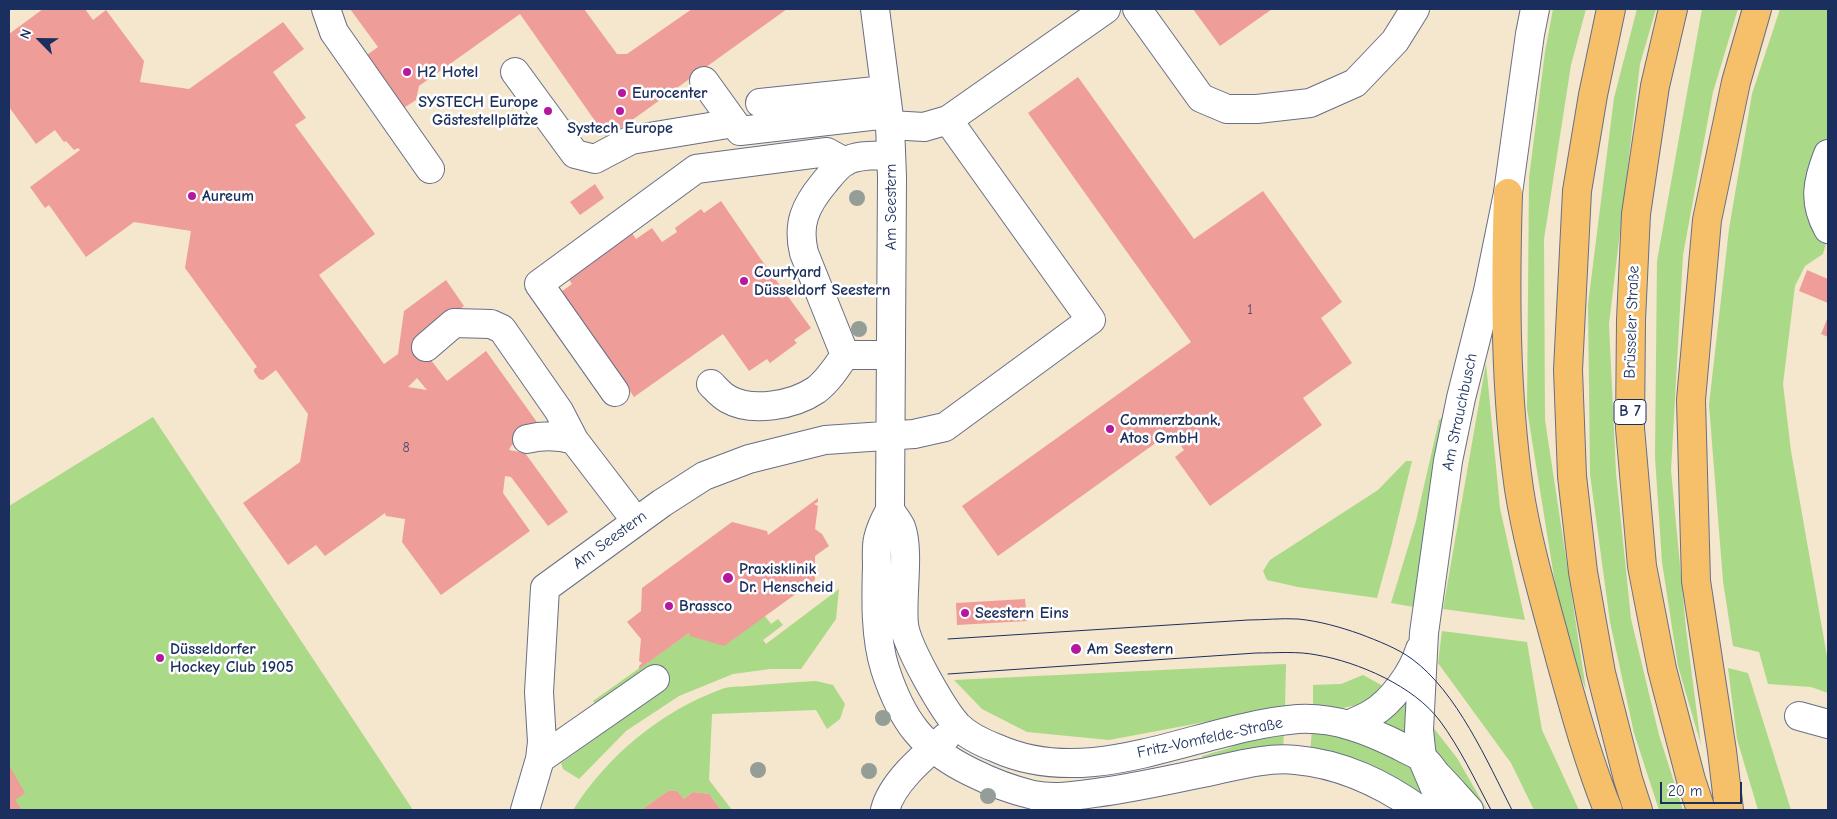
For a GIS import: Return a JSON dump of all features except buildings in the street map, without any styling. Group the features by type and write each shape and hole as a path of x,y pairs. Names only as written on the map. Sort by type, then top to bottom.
{"highway":[{"path":"1611,9 1576,191 1568,370 1572,476 1583,572 1602,674 1628,779 1638,810"},
{"name":"Brüsseler Straße","path":"1673,9 1656,86 1636,214 1631,320 1630,428 1642,566 1662,669 1691,780 1701,810"},
{"path":"1729,810 1696,581 1691,400 1707,220 1736,82 1757,9"},
{"path":"1508,193 1505,289 1508,380 1519,490 1538,576 1562,666 1600,790 1608,810"}],"street":[{"path":"326,9 334,32 430,169"},
{"name":"Am Seestern","path":"875,9 888,110 891,155 890,510 877,539 877,616 882,659 892,689 911,725 932,749"},
{"path":"760,103 888,110 924,128 948,120 1106,9"},
{"path":"1137,9 1202,98 1227,109 1257,109 1310,103 1355,82 1395,42 1415,9"},
{"path":"1508,193 1529,17"},
{"path":"515,72 574,154 595,159 631,140 734,123"},
{"path":"704,80 740,131 888,110"},
{"path":"890,436 914,434 946,427 1091,320 948,120"},
{"path":"615,392 539,284 696,169 827,152 845,162"},
{"path":"1828,154 1818,188 1820,215 1828,229"},
{"path":"845,355 804,253 801,225 812,197 830,175 845,162 859,156 891,155"},
{"name":"Am Strauchbusch","path":"1444,810 1422,758 1419,730 1424,633 1448,462 1461,398 1488,291 1508,193"},
{"path":"426,347 454,323 491,324 502,329 559,411 574,440 636,521"},
{"path":"845,355 890,355"},
{"path":"711,384 727,399 738,403 766,406 782,405 816,390 832,374 845,355"},
{"path":"527,439 540,435 564,437 574,440"},
{"name":"Am Seestern","path":"526,810 540,759 542,742 539,692 544,588 636,521 704,476 749,459 825,440 890,436"},
{"name":"Am Seestern","path":"890,510 900,526 904,542 905,632 931,687 959,727"},
{"name":"Am Strauchbusch","path":"1350,724 1372,713 1387,701 1416,663 1424,633"},
{"path":"540,759 656,680"},
{"path":"1799,716 1828,724"},
{"name":"Fritz-Vomfelde-Straße","path":"959,727 980,741 1005,753 1042,763 1079,764 1126,757 1254,726 1299,719 1350,724 1384,738 1422,758 1469,810"},
{"path":"885,810 904,777 932,749 959,727"},
{"name":"Fritz-Vomfelde-Straße","path":"932,749 984,779 1034,795 1131,800 1242,764 1297,760 1338,767 1376,782 1420,810"},
{"path":"1126,757 1131,800"}],"green space":[{"path":"1553,9 1586,9 1571,65 1544,239 1545,420 1586,690 1562,627 1527,409 1529,178 1545,52"},
{"path":"1637,9 1656,9 1640,64 1609,324 1616,473 1631,619 1659,735 1683,810 1659,810 1634,733 1610,622 1590,474 1588,304 1614,98"},
{"path":"1702,9 1738,9 1713,92 1683,255 1671,470 1686,629 1701,745 1678,666 1662,562 1655,457 1657,261"},
{"path":"1780,9 1828,9 1827,239 1823,254 1805,266 1795,286 1783,384 1791,451 1828,662 1828,693 1811,687 1768,684 1759,652 1733,646 1723,581 1709,405 1729,229 1752,94"},
{"path":"1486,363 1500,508 1525,620 1443,609"},
{"name":"Düsseldorfer Hockey Club 1905","path":"153,417 413,810 9,810 9,506"},
{"path":"1443,417 1423,537 1414,607 1391,603 1416,521 1439,420"},
{"path":"1406,461 1412,461 1377,598 1298,587 1267,580 1263,571 1270,560 1378,490"},
{"path":"839,589 836,619 801,669 770,669 733,674 679,696 626,731 579,779 563,769 561,763 665,689 649,667 597,706 593,701 689,633 765,616 771,624 778,619 783,625 763,640 766,644"},
{"path":"1442,631 1527,642 1542,730 1579,810 1534,810 1511,763 1438,663"},
{"path":"1286,664 1285,707 1109,740 1027,732 982,709 954,680"},
{"path":"1728,668 1748,673 1791,810 1758,810 1737,739"},
{"path":"1363,675 1385,687 1362,704 1333,710 1313,709 1313,685 1341,684"},
{"path":"816,681 833,685 845,704 840,719 827,729 816,710 712,714 709,780 732,810 721,810 709,794 693,792 684,799 677,791 668,791 641,810 573,810 602,771 637,737 699,698 728,687"},
{"path":"1405,699 1412,701 1409,739 1376,724"},
{"path":"1425,717 1457,758 1487,810 1434,761"},
{"path":"1284,729 1283,752 1203,761 1202,756 1229,748 1250,738"},
{"path":"1312,730 1333,732 1416,766 1427,797 1310,753"}],"tram line":[{"path":"948,639 1279,619 1306,620 1345,629 1400,651 1428,673 1457,708 1470,728 1512,810"},
{"path":"948,674 1256,653 1287,652 1333,658 1350,663 1384,678 1416,697 1429,708 1454,742 1491,810"}],"place":[{"name":"H2 Hotel","path":"407,72"},
{"name":"Eurocenter","path":"622,93"},
{"name":"SYSTECH Europe Gästestellplätze","path":"548,111"},
{"name":"Systech Europe","path":"620,111"},
{"name":"Aureum","path":"192,196"},
{"name":"Courtyard Düsseldorf Seestern","path":"744,281"},
{"name":"Commerzbank, Atos GmbH","path":"1110,429"},
{"name":"Praxisklinik Dr. Henscheid","path":"728,578"},
{"name":"Brassco","path":"669,606"},
{"name":"Seestern Eins","path":"965,613"},
{"name":"Am Seestern","path":"1076,649"},
{"name":"Düsseldorfer Hockey Club 1905","path":"160,658"}]}
